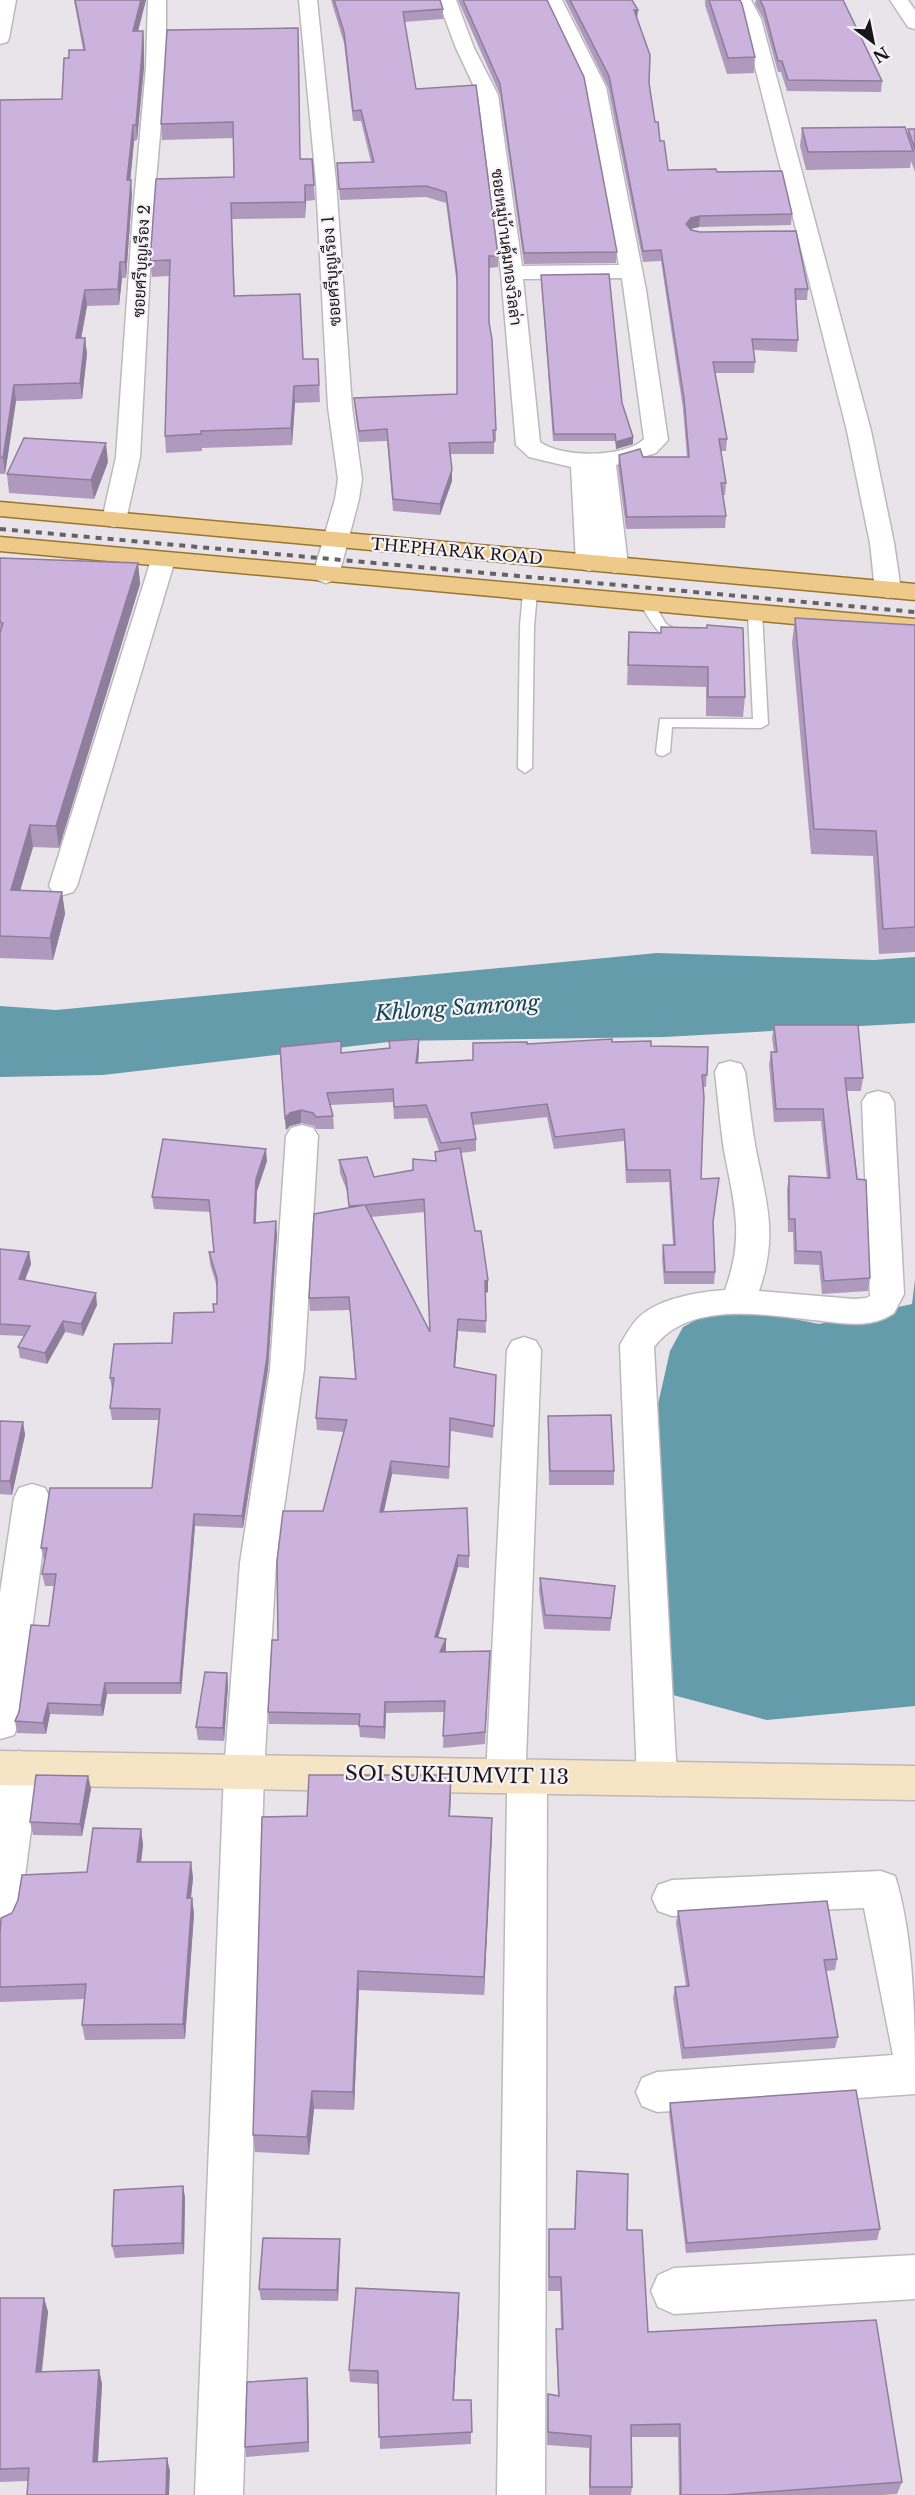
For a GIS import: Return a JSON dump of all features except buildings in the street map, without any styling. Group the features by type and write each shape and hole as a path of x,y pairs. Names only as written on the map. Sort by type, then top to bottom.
{"main road":[{"name":"THEPHARAK ROAD","path":"0,509 915,592"},
{"name":"THEPHARAK ROAD","path":"0,544 915,627"},
{"name":"SOI SUKHUMVIT 113","path":"9,1768 915,1783"}],"street":[{"name":"ซอยศรีบุญเรือง 2","path":"114,520 128,458 143,214 156,67 157,0"},
{"name":"ซอยศรีบุญเรือง 1","path":"308,0 326,182 340,407 350,479 347,499 326,575"},
{"name":"ซอยหมู่บ้านคุ้มทองวิลล่า","path":"447,0 465,48 488,95 512,273 528,445 540,454 593,460 643,451 653,446 656,440 630,271 596,87 552,0"},
{"path":"742,0 752,19 797,233 859,431 882,543 888,590"},
{"path":"899,0 915,23"},
{"path":"0,38 4,11"},
{"path":"512,273 630,271"},
{"path":"589,563 593,460"},
{"path":"593,460 615,565"},
{"path":"63,886 163,560"},
{"path":"730,1072 740,1149 752,1202 754,1238 748,1275 738,1302"},
{"path":"657,1779 638,1345 644,1331 656,1320 675,1311 702,1305 738,1302 861,1312 880,1306 886,1300 878,1102"},
{"path":"219,2495 244,1772 258,1563 287,1369 302,1137"},
{"path":"521,2495 517,1776 524,1350"},
{"path":"0,1723 32,1498"},
{"path":"0,1915 9,1768"},
{"path":"672,1898 881,1888 913,2041"},
{"path":"657,2092 915,2074"},
{"path":"674,2291 915,2277"}],"lane":[{"path":"525,768 527,626 530,593"},
{"path":"647,603 661,627 668,632 677,637 700,639"},
{"path":"663,752 665,722 761,724 752,642 756,613"}],"water":[{"name":"Khlong Samrong","path":"657,953 874,960 915,957 915,1023 664,1037 397,1041 103,1075 0,1077 0,1006 56,1010"},
{"path":"915,1280 915,1706 767,1720 669,1694 656,1413 670,1351 683,1327 724,1305 819,1324 912,1304"}],"railway":[{"path":"0,529 915,612"}]}
